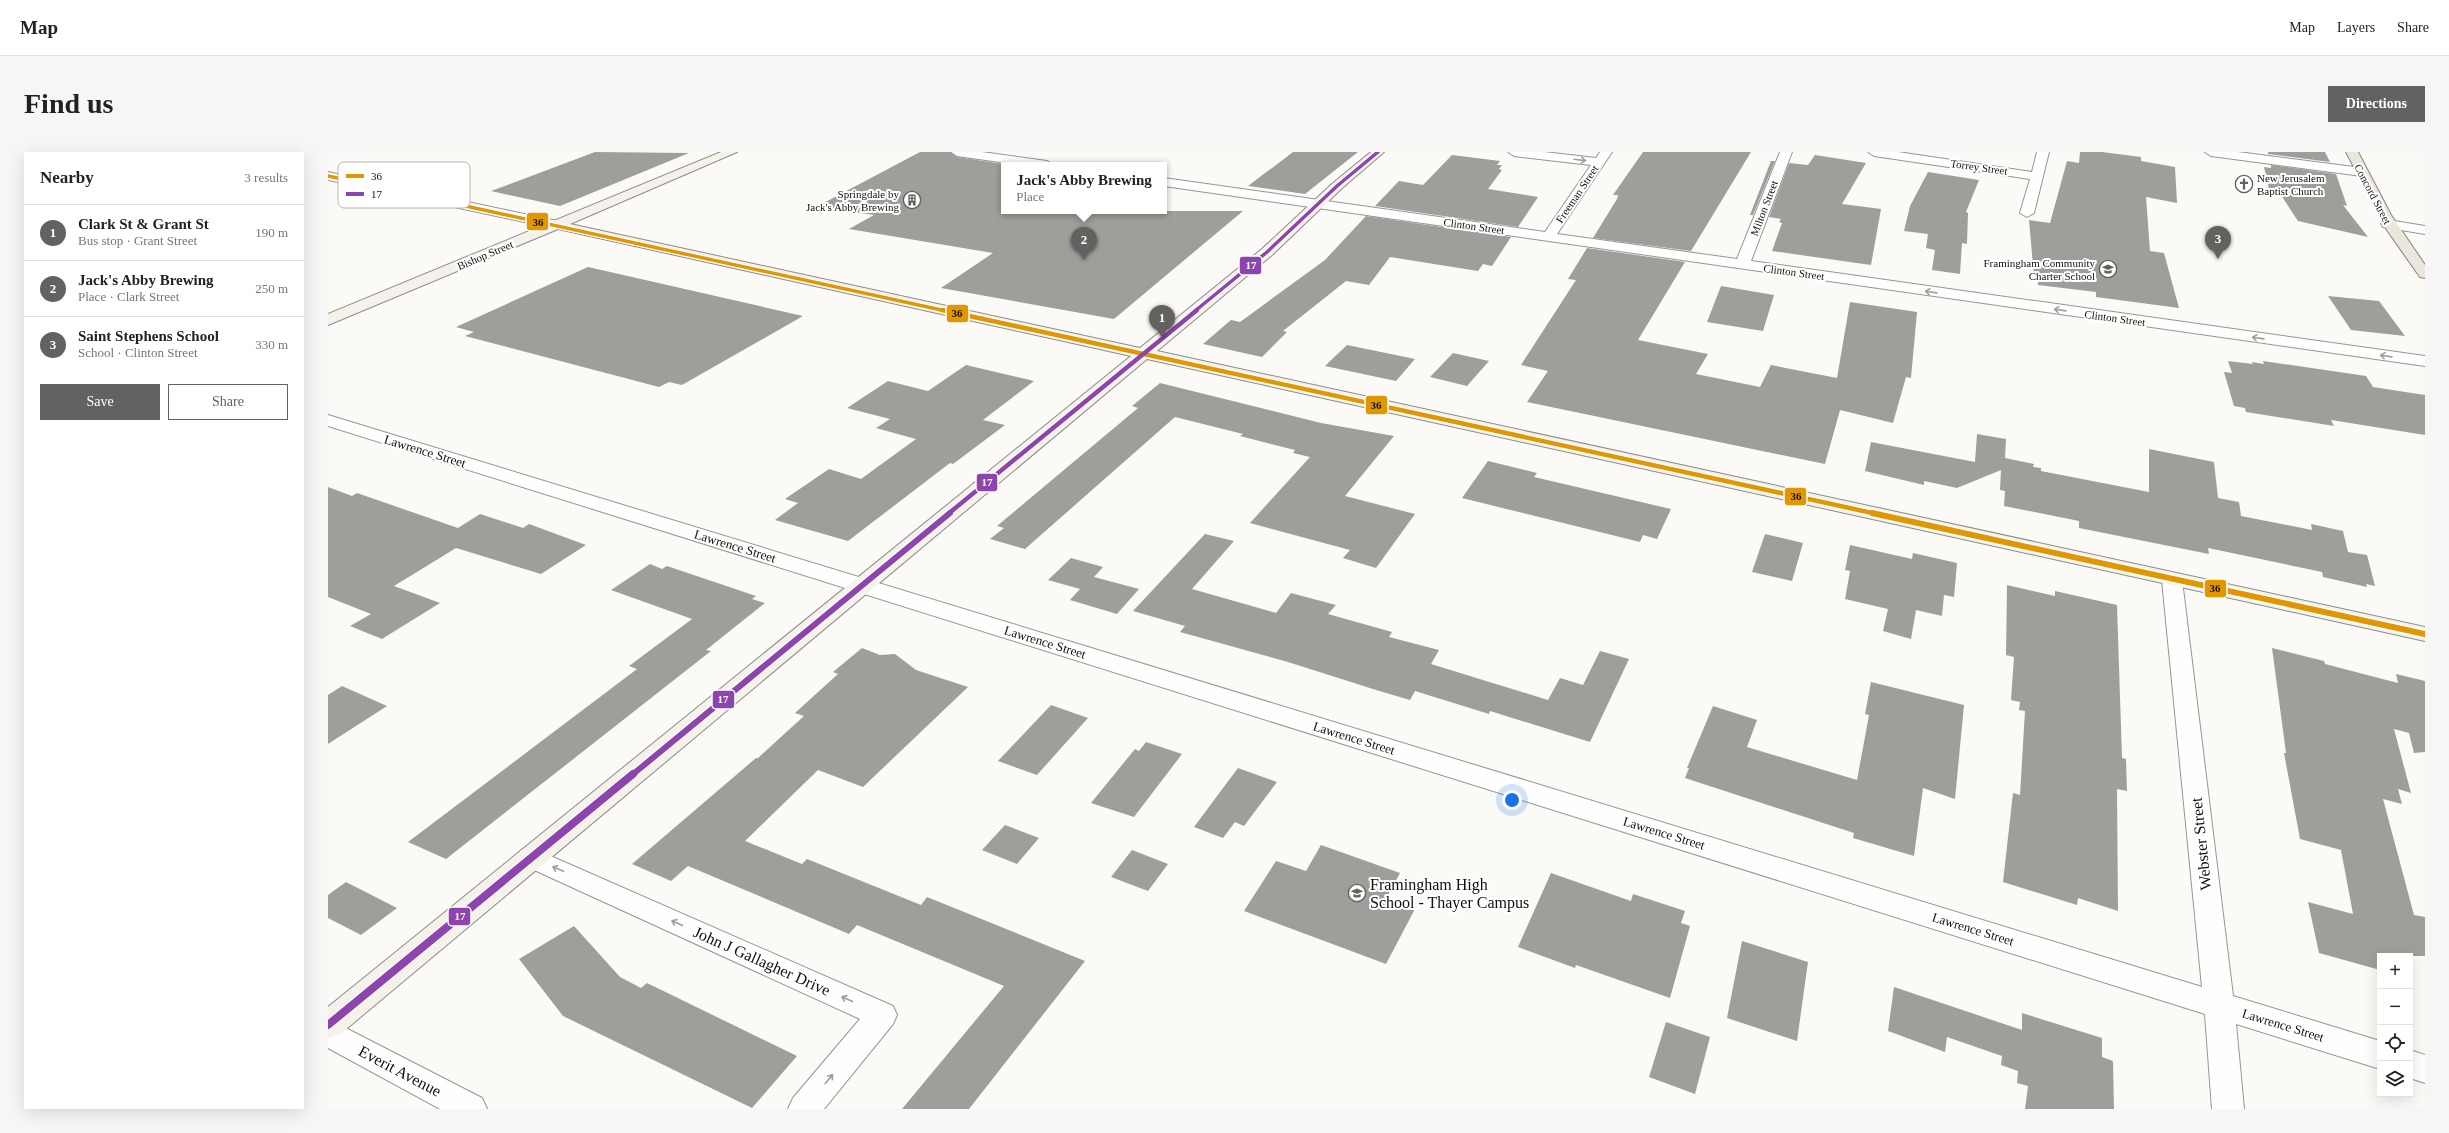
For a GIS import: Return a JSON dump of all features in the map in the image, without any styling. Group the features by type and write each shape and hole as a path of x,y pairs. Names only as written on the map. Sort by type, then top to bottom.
{"main road":[{"name":"Concord Street","path":"2352,152 2388,224 2425,274"}],"street":[{"name":"Bishop Street","path":"328,320 731,152"},
{"path":"957,152 1026,162"},
{"path":"328,1025 530,857 1271,248 1318,204 1378,152"},
{"path":"1514,152 1602,157"},
{"name":"Milton Street","path":"1742,265 1786,152"},
{"name":"Torrey Street","path":"1874,152 2035,176"},
{"path":"2027,213 2035,176 2043,152"},
{"path":"2211,152 2362,172"},
{"name":"Freeman Street","path":"1548,237 1602,157"},
{"path":"328,176 338,178"},
{"name":"Clinton Street","path":"1167,182 2425,361"},
{"path":"470,206 1142,355 2425,634"},
{"path":"2388,224 2425,230"},
{"name":"Lawrence Street","path":"328,420 2377,1054"},
{"name":"Webster Street","path":"2172,580 2219,1005 2228,1109"},
{"name":"John J Gallagher Drive","path":"530,857 882,1015 804,1109"},
{"name":"Everit Avenue","path":"328,1032 471,1109"},
{"path":"2413,1065 2425,1069"}],"building":[{"path":"595,152 689,153 560,206 491,191"},
{"path":"920,152 950,152 957,157 1001,164 1001,214 1167,214 1167,211 1243,211 1114,319 941,288 993,253 849,229 874,215 818,206"},
{"path":"1293,152 1358,152 1305,194 1248,186"},
{"path":"1643,152 1751,152 1691,251 1593,238 1617,199 1618,195 1613,195"},
{"path":"2080,152 2102,152 2141,157 2141,161 2175,167 2177,203 2146,197 2150,251 2164,253 2179,308 2096,297 2096,292 2038,285 2038,277 2034,277 2029,220 2050,223 2067,161 2079,163"},
{"path":"2268,152 2325,152 2330,162 2268,154"},
{"path":"1452,155 1500,161 1497,165 1502,165 1499,169 1502,170 1488,189 1538,197 1518,227 1375,206 1399,181 1423,185"},
{"path":"1815,155 1866,163 1842,204 1881,209 1871,265 1772,251 1782,223 1779,222 1781,219 1769,217 1789,163 1808,165"},
{"path":"1771,161 1775,161 1753,215 1750,215"},
{"path":"2271,165 2336,174 2347,206 2343,205 2368,237 2298,221 2281,195 2270,193 2264,167 2271,168"},
{"path":"1928,172 1979,180 1966,212 1968,213 1967,244 1962,243 1960,274 1932,270 1935,250 1926,248 1928,234 1904,231 1910,206"},
{"path":"1366,216 1511,237 1492,266 1483,264 1478,271 1390,257 1369,285 1346,281 1283,331 1287,332 1262,357 1203,344 1231,320 1240,322 1325,260"},
{"path":"1587,248 1685,262 1638,340 1708,354 1696,374 1760,387 1771,365 1837,378 1850,302 1917,312 1911,378 1906,377 1893,423 1840,410 1825,464 1527,402 1548,371 1521,365 1576,280 1568,279"},
{"path":"588,267 803,316 682,385 669,382 659,387 465,336 474,332 456,327"},
{"path":"1721,286 1774,295 1763,331 1707,322"},
{"path":"2328,296 2379,301 2405,336 2351,330"},
{"path":"1347,345 1415,359 1396,381 1325,366"},
{"path":"1453,353 1489,361 1467,386 1430,377"},
{"path":"2228,361 2264,364 2263,361 2366,376 2373,387 2425,395 2425,435 2331,420 2334,426 2246,412 2245,408 2234,406 2224,372 2232,373"},
{"path":"966,365 1034,381 983,420 1005,425 953,464 950,463 848,541 775,520 798,503 785,499 829,469 861,479 916,439 876,428 890,419 847,408 888,381 928,391"},
{"path":"1160,383 1321,423 1394,436 1345,496 1415,514 1376,568 1343,558 1350,550 1250,523 1310,457 1293,453 1295,450 1240,436 1243,434 1175,417 1025,549 990,539 1004,528 997,526 1138,408 1132,406"},
{"path":"1977,434 2006,439 2005,458 2034,464 2033,467 2041,468 2041,471 2149,492 2149,449 2214,462 2218,498 2239,502 2241,516 2312,530 2311,524 2343,531 2348,552 2367,555 2375,586 2366,584 2367,587 2323,577 2322,572 2208,548 2209,554 2079,528 2079,521 2004,506 2005,491 2000,490 2001,470 1957,488 1924,481 1924,485 1865,471 1871,442 1975,462"},
{"path":"1488,461 1537,473 1534,477 1671,509 1657,539 1643,535 1640,542 1462,498"},
{"path":"328,487 352,496 357,493 458,528 480,514 523,528 529,524 586,545 541,574 456,548 394,586 440,603 382,639 350,626 371,614 328,597"},
{"path":"1205,534 1234,541 1192,589 1276,613 1291,593 1336,605 1328,614 1392,632 1389,637 1439,650 1431,664 1548,700 1560,678 1583,685 1600,651 1629,659 1590,742 1490,711 1489,714 1415,691 1410,700 1288,662 1180,632 1185,626 1133,611"},
{"path":"1765,534 1803,543 1792,581 1752,572"},
{"path":"1850,545 1912,559 1913,553 1957,563 1954,597 1944,595 1942,616 1916,610 1911,639 1883,631 1888,609 1845,599 1850,571 1845,570"},
{"path":"1071,558 1103,567 1094,577 1139,589 1117,614 1070,600 1080,589 1048,580"},
{"path":"650,564 662,569 667,566 756,596 752,599 765,603 706,650 711,651 446,859 408,842 637,669 629,666 692,619 611,590"},
{"path":"2007,585 2055,596 2055,591 2117,605 2122,758 2126,759 2127,791 2117,789 2118,911 2078,898 2077,905 2003,882 2013,793 2020,795 2025,711 2019,710 2020,702 2011,700 2014,657 2006,655"},
{"path":"862,648 880,655 895,654 916,670 968,687 863,787 818,770 745,841 802,864 807,859 921,905 927,897 1085,961 969,1109 902,1109 1004,986 857,925 849,934 688,866 671,881 632,864 756,758 758,758 804,716 795,713 838,674 833,672"},
{"path":"2272,648 2324,661 2325,664 2398,683 2396,674 2425,681 2425,752 2414,753 2409,733 2394,729 2411,793 2398,789 2402,804 2383,799 2414,915 2425,917 2425,956 2413,956 2413,953 2377,953 2377,969 2319,953 2308,902 2353,914 2341,850 2300,839 2284,753 2286,753"},
{"path":"1871,682 1964,705 1955,799 1923,788 1914,856 1853,838 1854,833 1685,778 1689,768 1687,768 1713,706 1757,720 1747,747 1857,780 1869,715 1865,714"},
{"path":"342,686 387,706 328,744 328,695"},
{"path":"1051,705 1088,718 1037,775 998,761"},
{"path":"1146,742 1182,754 1134,817 1091,803 1135,749 1139,751"},
{"path":"1238,768 1277,782 1244,826 1235,822 1223,838 1194,827"},
{"path":"1005,825 1039,838 1017,864 982,850"},
{"path":"1321,845 1400,873 1387,897 1416,907 1386,964 1244,911 1276,861 1306,871"},
{"path":"1132,850 1168,864 1148,891 1111,877"},
{"path":"1551,873 1631,901 1633,894 1685,911 1681,923 1690,926 1670,998 1576,965 1575,968 1518,947"},
{"path":"346,882 397,908 361,935 328,918 328,895"},
{"path":"574,926 620,977 641,988 647,983 797,1056 752,1108 563,1016 519,959"},
{"path":"1742,941 1808,962 1797,1041 1727,1018"},
{"path":"1894,987 2022,1030 2022,1013 2102,1038 2102,1057 2113,1061 2114,1109 2025,1109 2028,1086 2017,1083 2018,1071 2001,1065 2002,1056 1947,1037 1945,1052 1888,1031"},
{"path":"1666,1022 1710,1037 1695,1094 1649,1077"}],"transit line":[{"name":"17","path":"328,1025 1267,252 1337,186 1378,152"},
{"name":"36","path":"328,176 338,178"},
{"name":"36","path":"470,207 2425,634"}],"place":[{"name":"New Jerusalem Baptist Church","path":"2244,184"},
{"name":"Springdale by Jack's Abby Brewing","path":"912,200"},
{"name":"Saint Stephens School","path":"2218,259"},
{"name":"Jack's Abby Brewing","path":"1084,260"},
{"name":"Framingham Community Charter School","path":"2108,269"},
{"name":"Clark St & Grant St","path":"1162,338"},
{"name":"Framingham High School - Thayer Campus","path":"1357,893"}]}
